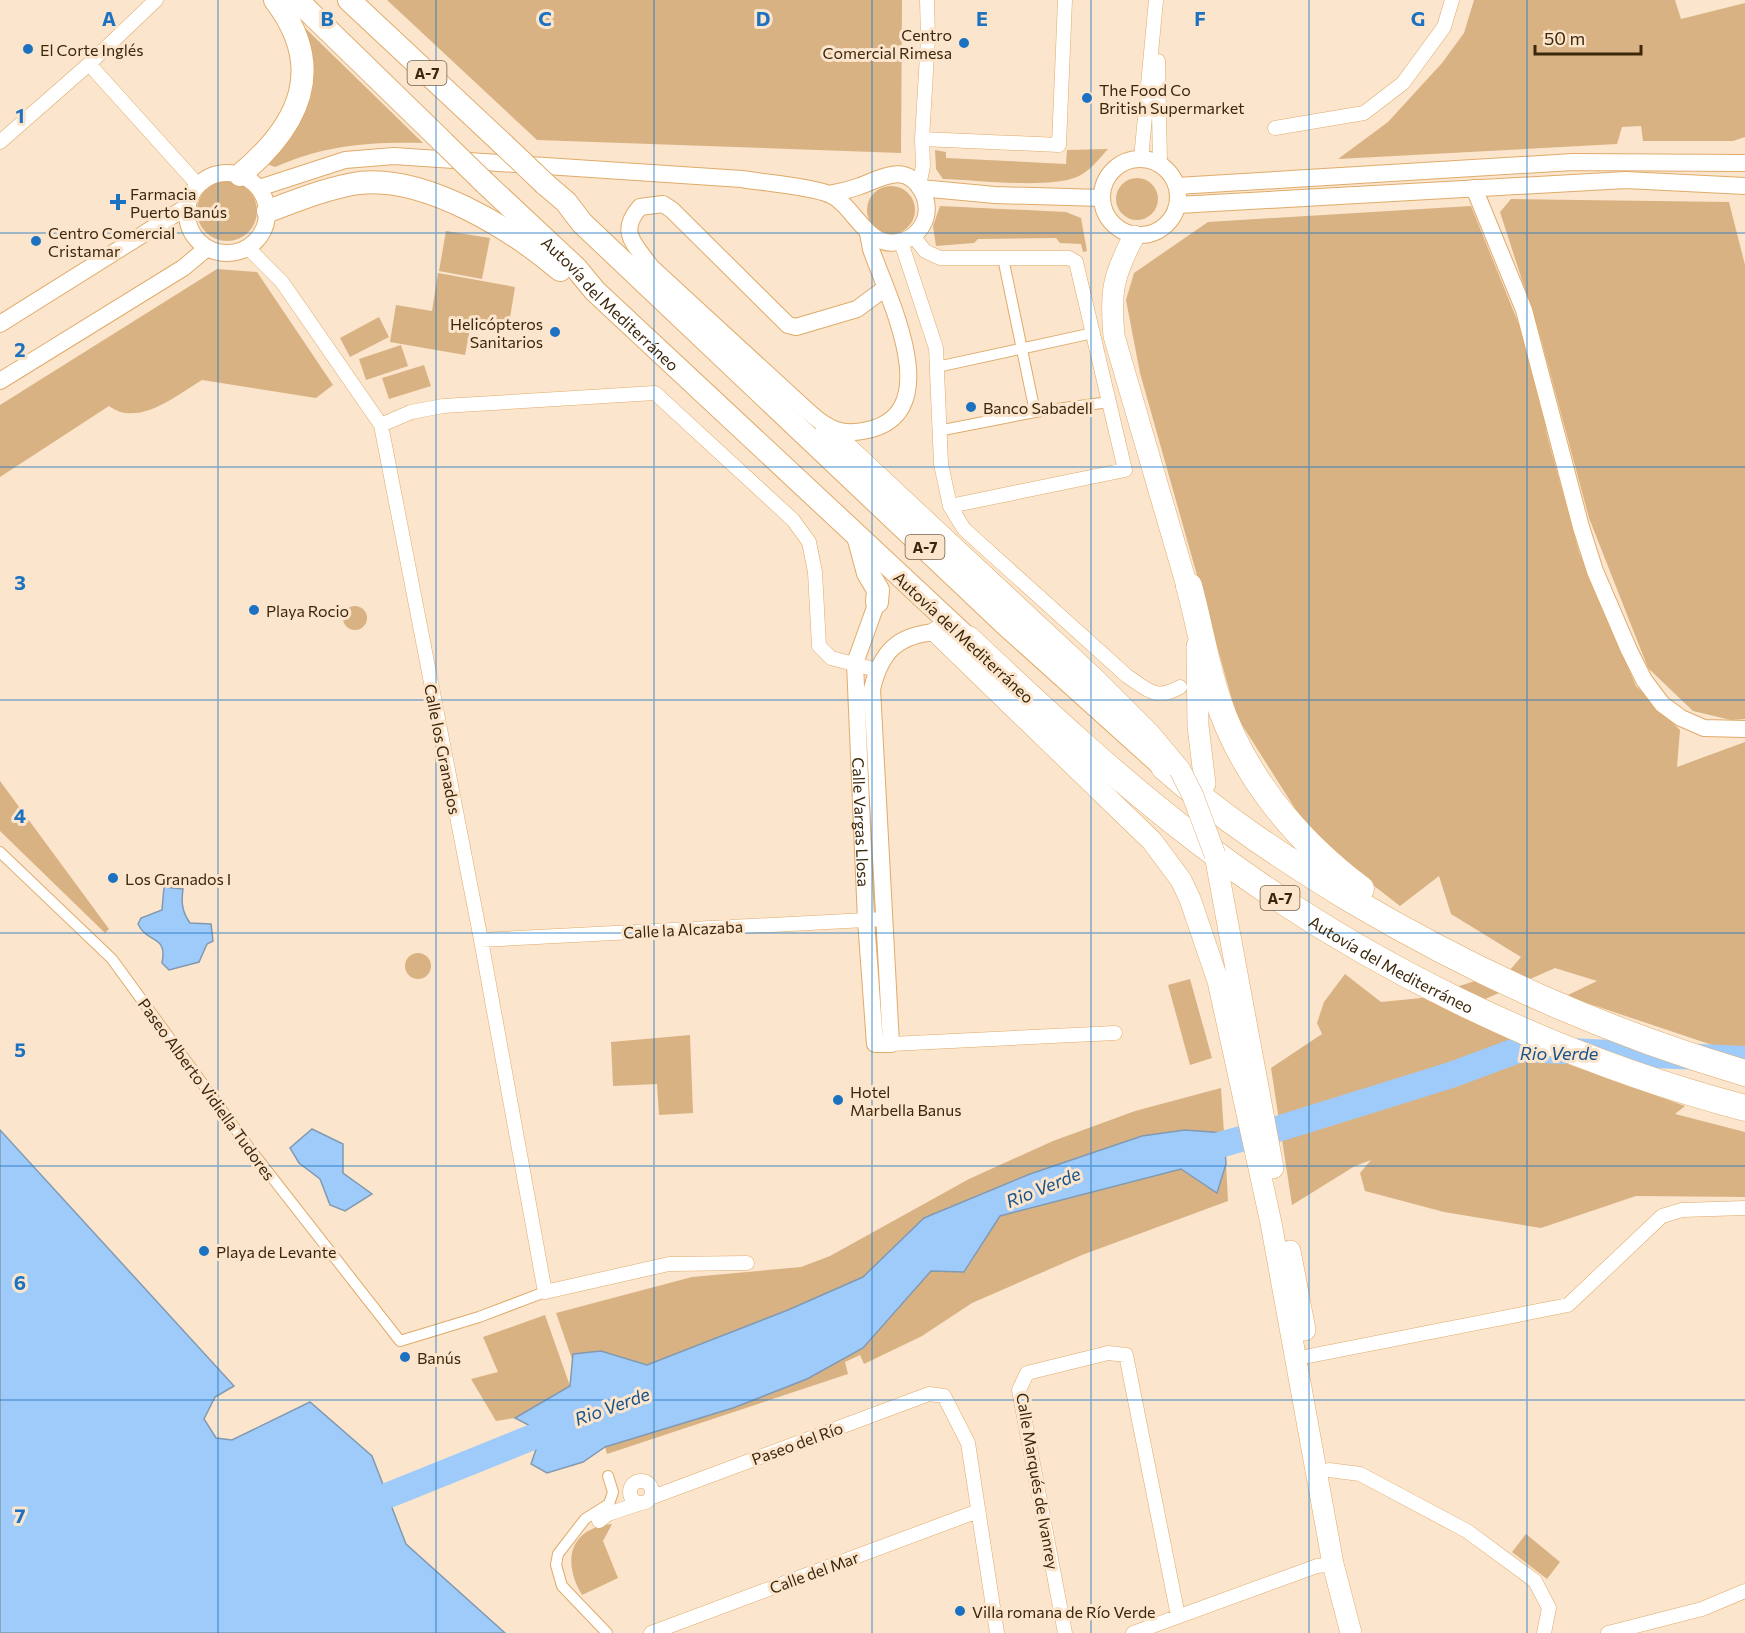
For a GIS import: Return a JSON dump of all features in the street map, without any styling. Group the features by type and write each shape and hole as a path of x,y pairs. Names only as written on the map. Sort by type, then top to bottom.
{"highway":[{"path":"240,175 261,157 279,136 292,117 303,84 303,63 298,39 275,0"},
{"name":"Autovía del Mediterráneo","path":"297,0 576,268 595,291 858,538 1072,736 1198,841 1252,880 1312,918 1429,985 1510,1024 1610,1066 1699,1096 1745,1108"},
{"name":"Autovía del Mediterráneo","path":"350,0 566,202 582,224 1004,622 1172,768 1204,802 1264,844 1406,932 1477,970 1577,1015 1668,1049 1745,1073"},
{"path":"268,211 320,192 362,183 384,183 422,189 463,207 513,236 566,275 595,291"},
{"path":"566,202 590,215 651,267"},
{"path":"858,538 868,573 878,590 877,602"},
{"path":"1189,585 1217,699 1253,773 1269,797 1309,845 1338,872 1384,906 1406,932"},
{"path":"936,632 963,635 985,678"}],"main road":[{"path":"1134,236 1114,278 1111,303 1114,336 1189,585 1196,629 1198,726 1247,1066 1277,1222 1333,1564 1351,1633"},
{"path":"826,428 1097,681 1149,733 1194,796 1215,855"},
{"path":"936,632 1133,821 1181,880 1205,938 1247,1066"},
{"path":"1277,1222 1309,1356 1344,1549 1365,1633"}],"street":[{"path":"0,142 89,64 156,0"},
{"path":"259,188 345,160 394,156 742,179 828,194 842,203 865,229 886,242 907,239 924,222 926,214 926,205 917,185 922,147 928,38 927,0"},
{"path":"922,147 1059,145 1065,0"},
{"path":"1275,128 1364,113 1403,83 1444,27 1452,0"},
{"path":"1142,159 1155,6"},
{"path":"1155,6 1160,164"},
{"path":"89,64 198,185"},
{"path":"1142,159 1160,164 1173,177 1177,186 1178,205 1172,219 1148,235 1134,236 1115,227 1108,219 1102,198 1109,175 1129,161 1142,159"},
{"path":"1177,186 1573,162 1745,164"},
{"path":"226,172 240,175 259,188 265,199 268,211 266,226 258,240 248,248 228,254 207,248 195,238 190,228 188,206 198,185 211,176 226,172"},
{"path":"828,194 869,183 887,174 896,174 917,185 966,193 1102,198"},
{"path":"1178,205 1626,180 1745,186"},
{"path":"869,183 858,202 908,360 909,385 904,401 895,416 877,428 853,433 826,428 651,267 633,243 629,222 640,207 663,204 672,210 780,320 796,327 857,309 884,289"},
{"path":"1474,188 1524,310 1581,527 1611,613 1644,680 1662,704 1681,718 1704,728 1745,729"},
{"path":"926,214 933,202 966,193"},
{"path":"0,324 188,206"},
{"path":"907,239 940,258 1069,258 1076,262 1125,470 950,506"},
{"path":"907,239 928,319 937,367 938,431 945,494 964,529 1127,676 1152,693 1167,694 1180,687"},
{"path":"0,381 183,268 207,248"},
{"name":"Calle los Granados","path":"248,248 282,282 381,425 481,940 545,1292"},
{"path":"1003,258 1035,412"},
{"path":"937,367 1093,333"},
{"path":"381,425 411,412 443,406 655,393 793,520 809,542 813,562 819,646 831,658 877,670"},
{"path":"938,431 1035,412 1109,402"},
{"name":"Calle Vargas Llosa","path":"877,602 855,663 866,727 885,919 883,1044"},
{"name":"Calle Vargas Llosa","path":"883,1044 868,952 866,920 866,727 877,670 890,649 910,635 936,632"},
{"name":"Paseo Alberto Vidiella Tudores","path":"0,852 112,959 253,1153 400,1341 479,1317 545,1292"},
{"name":"Calle la Alcazaba","path":"481,940 885,919"},
{"path":"868,952 886,951"},
{"path":"883,1044 1115,1033"},
{"path":"1309,1356 1568,1305 1662,1216 1682,1210 1745,1208"},
{"path":"545,1292 669,1264 747,1263"},
{"name":"Calle Marqués de Ivanrey","path":"1065,1633 1019,1390 1027,1373 1108,1353 1126,1355 1178,1616"},
{"name":"Paseo del Río","path":"592,1520 929,1394 944,1396 968,1443 978,1511"},
{"path":"1329,1470 1360,1474 1467,1531 1535,1581 1549,1608 1544,1633"},
{"path":"607,1633 562,1586 556,1566 558,1554 609,1503 613,1492 608,1476"},
{"path":"978,1511 997,1633"},
{"name":"Calle del Mar","path":"651,1633 978,1511"},
{"path":"1133,1633 1317,1566 1333,1564"},
{"path":"1608,1633 1702,1609 1745,1591"}],"shaded area":[{"path":"387,0 902,0 901,153 537,140"},
{"path":"1474,0 1675,0 1681,19 1745,3 1745,137 1733,141 1643,141 1641,126 1622,127 1617,144 1338,159 1388,122 1442,63 1464,33"},
{"path":"301,24 423,143 347,146 312,154 275,167 267,164 293,128"},
{"path":"1108,149 1077,177 1048,183 943,179 936,169 935,150 946,152 946,158 1066,164 1067,150"},
{"path":"1137,178 1145,179 1152,184 1157,191 1157,207 1152,214 1145,219 1137,220 1129,219 1122,214 1117,207 1116,199 1117,191 1122,184 1129,179"},
{"path":"227,181 244,186 252,194 257,211 252,228 244,236 227,241 210,236 202,228 197,211 202,194 210,186"},
{"path":"886,186 896,186 908,193 915,205 915,215 908,227 896,234 886,234 871,223 867,215 867,205 878,190"},
{"path":"1511,199 1729,202 1745,265 1745,719 1731,720 1693,711 1648,668 1589,518 1541,339 1500,212"},
{"path":"940,206 1066,212 1081,218 1087,251 1083,252 1081,244 1060,243 1056,238 978,239 974,243 936,246 933,226"},
{"path":"1471,206 1533,359 1547,435 1579,552 1636,686 1680,730 1677,767 1745,742 1745,1056 1566,996 1597,981 1555,968 1456,1012 1545,1056 1685,1106 1675,1114 1745,1132 1745,1197 1636,1196 1541,1228 1444,1212 1365,1191 1360,1173 1371,1160 1355,1166 1292,1205 1271,1068 1322,1034 1317,1023 1324,1002 1345,974 1381,1002 1421,998 1510,970 1521,957 1451,914 1439,876 1400,906 1315,840 1237,717 1140,373 1126,300 1134,273 1208,222"},
{"path":"446,231 490,238 482,279 439,271"},
{"path":"217,269 257,272 333,385 316,398 202,380 169,401 145,411 120,412 109,406 0,477 0,405"},
{"path":"438,273 515,287 509,324 472,318 465,355 390,342 396,305 432,311"},
{"path":"379,317 389,337 350,357 340,338"},
{"path":"401,345 408,366 366,380 359,359"},
{"path":"424,365 431,386 389,399 382,378"},
{"path":"355,606 364,609 367,618 364,627 355,630 346,627 343,618 346,609"},
{"path":"0,781 109,929 105,933 0,831"},
{"path":"418,953 427,957 431,966 427,975 418,979 409,975 405,966 409,957"},
{"path":"1190,979 1212,1058 1190,1065 1168,985"},
{"path":"690,1035 693,1113 659,1115 657,1084 613,1086 611,1042"},
{"path":"1221,1088 1224,1133 1185,1130 1142,1136 1030,1174 924,1218 863,1277 788,1310 647,1365 601,1351 573,1354 572,1359 556,1313 692,1277 801,1267 830,1256 969,1179 1053,1141 1135,1111"},
{"path":"1226,1164 1228,1201 1082,1255 972,1303 922,1336 864,1364 860,1355 845,1362 848,1374 607,1454 605,1447 733,1408 807,1379 863,1348 931,1271 965,1272 1000,1216 1181,1169 1217,1193"},
{"path":"545,1315 570,1386 515,1418 496,1421 471,1379 498,1372 483,1337"},
{"path":"612,1524 603,1541 618,1578 582,1595 572,1571 573,1549 586,1532"},
{"path":"1526,1534 1560,1562 1547,1579 1512,1552"}],"water":[{"path":"164,887 183,889 183,907 187,919 190,923 211,924 213,941 207,944 199,962 169,970 162,963 162,947 138,924 141,918 162,910"},
{"path":"312,1129 343,1144 343,1173 372,1194 345,1211 330,1205 320,1179 299,1163 290,1148"},
{"path":"0,1130 234,1386 215,1397 204,1419 216,1438 232,1440 310,1402 372,1456 406,1544 505,1633 0,1633"},
{"path":"1185,1130 1224,1133 1226,1164 1217,1193 1181,1169 1000,1216 964,1272 931,1271 863,1348 807,1379 733,1408 605,1447 583,1462 547,1473 531,1464 542,1432 515,1418 570,1386 573,1354 601,1351 647,1365 788,1310 863,1277 924,1218 1030,1174 1142,1136"}],"waterway":[{"name":"Rio Verde","path":"1191,1153 1284,1127 1451,1075 1521,1049 1745,1059"},
{"name":"Rio Verde","path":"389,1495 575,1420"}],"place":[{"name":"Centro Comercial Rimesa","path":"964,43"},
{"name":"El Corte Inglés","path":"28,49"},
{"name":"The Food Co British Supermarket","path":"1087,98"},
{"name":"Farmacia Puerto Banús","path":"118,202"},
{"name":"Centro Comercial Cristamar","path":"36,241"},
{"name":"Helicópteros Sanitarios","path":"555,332"},
{"name":"Banco Sabadell","path":"971,407"},
{"name":"Playa Rocio","path":"254,610"},
{"name":"Los Granados I","path":"113,878"},
{"name":"Hotel Marbella Banus","path":"838,1100"},
{"name":"Playa de Levante","path":"204,1251"},
{"name":"Banús","path":"405,1357"},
{"name":"Villa romana de Río Verde","path":"960,1611"}]}
